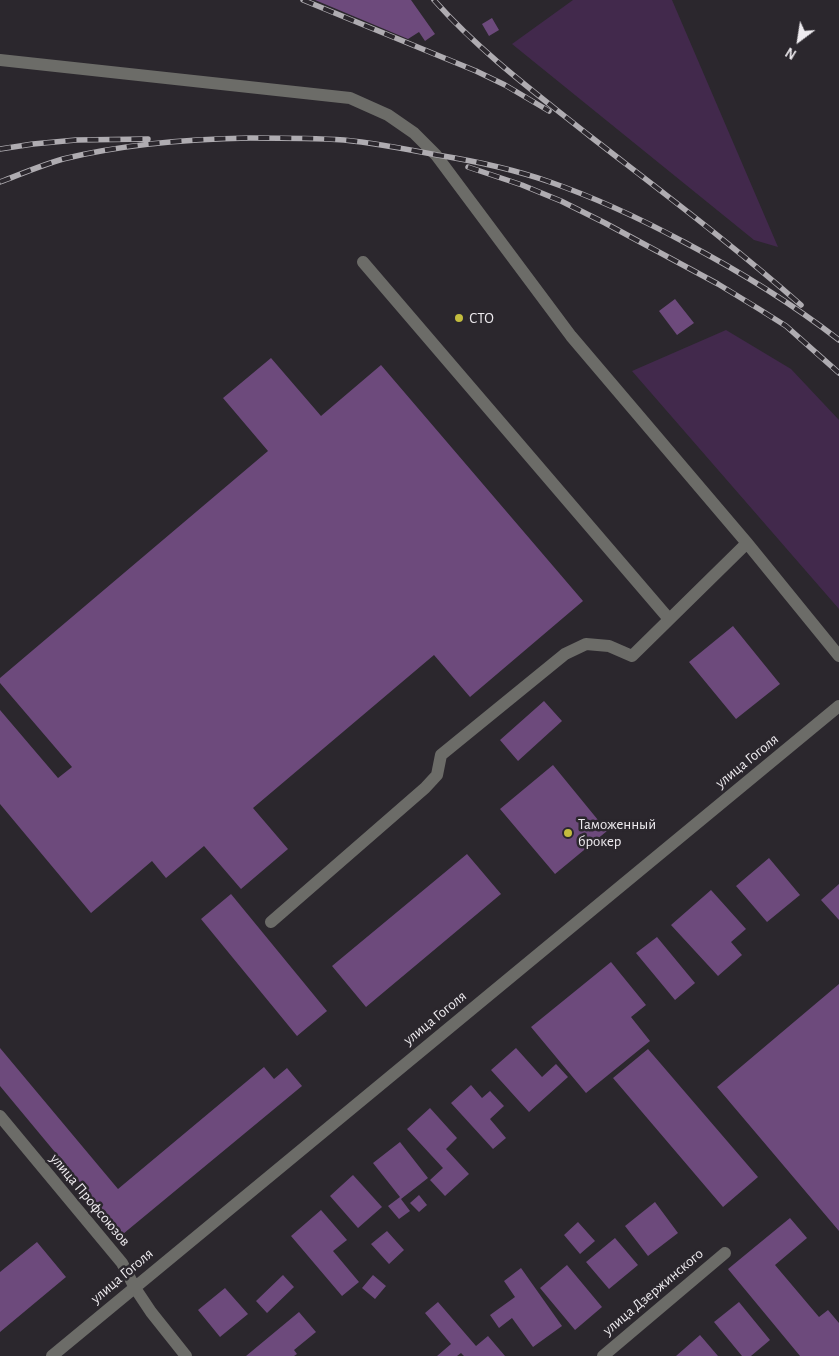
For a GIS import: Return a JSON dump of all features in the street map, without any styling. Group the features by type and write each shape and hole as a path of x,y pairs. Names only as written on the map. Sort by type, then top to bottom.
{"street":[{"path":"0,60 350,98 388,115 414,133 436,154 571,336 747,543 839,656"},
{"path":"363,262 670,619"},
{"path":"271,922 425,788 437,775 441,755 565,654 586,644 609,646 632,656 747,543"},
{"name":"улица Гоголя","path":"52,1356 839,706"},
{"name":"улица Профсоюзов","path":"0,1116 122,1263 135,1288 151,1312 186,1356"},
{"name":"улица Дзержинского","path":"603,1356 725,1253"}],"shaded area":[{"path":"573,0 672,0 778,247 754,240 512,44"},
{"path":"726,330 791,369 839,420 839,609 632,371"}],"building":[{"path":"315,0 411,0 435,34 425,41 419,32 408,39"},
{"path":"492,18 499,30 489,36 482,24"},
{"path":"675,299 694,323 677,335 659,311"},
{"path":"271,358 321,416 381,365 583,601 470,697 434,655 253,808 288,849 241,889 204,846 166,878 152,861 91,913 0,804 0,710 58,778 72,767 0,683 0,678 268,451 223,398"},
{"path":"733,626 780,684 736,719 689,662"},
{"path":"544,701 562,721 518,761 500,740"},
{"path":"553,765 607,831 555,874 500,809"},
{"path":"467,854 501,894 366,1007 332,966"},
{"path":"769,858 800,895 767,922 736,886"},
{"path":"839,884 839,920 821,900"},
{"path":"711,890 746,929 731,942 742,955 718,976 671,925"},
{"path":"231,894 327,1011 297,1036 201,919"},
{"path":"657,937 695,983 675,1000 636,953"},
{"path":"611,962 646,1005 631,1017 650,1041 586,1093 531,1027"},
{"path":"839,984 839,1231 717,1087"},
{"path":"0,1048 118,1189 264,1067 274,1079 287,1068 302,1086 123,1234 0,1086"},
{"path":"516,1048 542,1077 556,1064 568,1077 529,1112 491,1070"},
{"path":"648,1049 758,1177 723,1207 613,1078"},
{"path":"471,1085 482,1098 490,1091 504,1106 490,1119 506,1138 493,1149 451,1103"},
{"path":"430,1108 457,1138 446,1149 469,1174 445,1196 430,1180 443,1168 407,1129"},
{"path":"400,1142 428,1178 401,1199 410,1211 399,1219 388,1206 400,1197 373,1163"},
{"path":"353,1175 382,1207 358,1228 330,1196"},
{"path":"419,1195 427,1205 419,1212 410,1203"},
{"path":"655,1202 678,1233 648,1256 625,1226"},
{"path":"321,1210 347,1240 333,1251 359,1282 342,1296 291,1236"},
{"path":"790,1218 807,1238 775,1265 819,1317 828,1310 839,1323 839,1356 800,1356 728,1269"},
{"path":"578,1222 595,1241 580,1254 564,1235"},
{"path":"387,1231 404,1250 389,1264 371,1244"},
{"path":"615,1238 638,1265 609,1289 586,1262"},
{"path":"37,1242 66,1277 0,1332 0,1272"},
{"path":"567,1265 602,1307 575,1330 540,1288"},
{"path":"521,1268 562,1326 533,1347 512,1318 499,1328 490,1315 515,1297 504,1281"},
{"path":"283,1275 294,1287 267,1313 256,1301"},
{"path":"373,1275 386,1286 375,1299 362,1288"},
{"path":"225,1288 248,1314 220,1337 198,1310"},
{"path":"438,1302 476,1346 488,1336 505,1356 464,1356 461,1353 457,1356 437,1356 451,1344 425,1313"},
{"path":"739,1302 770,1340 751,1356 742,1356 714,1322"},
{"path":"299,1312 316,1332 294,1350 297,1354 294,1356 246,1356"},
{"path":"700,1335 718,1356 676,1356"}],"railway":[{"path":"303,0 476,71 505,85 549,111"},
{"path":"434,0 470,37 510,72 724,240 801,305"},
{"path":"0,182 55,161 156,143 250,138 308,138 391,146 508,169 536,177 601,202 635,217 725,264 783,300 839,340"},
{"path":"0,149 76,140 148,139"},
{"path":"468,167 522,185 561,201 718,284 786,326 839,373"}],"place":[{"name":"СТО","path":"459,318"},
{"name":"Таможенный брокер","path":"568,833"}]}
